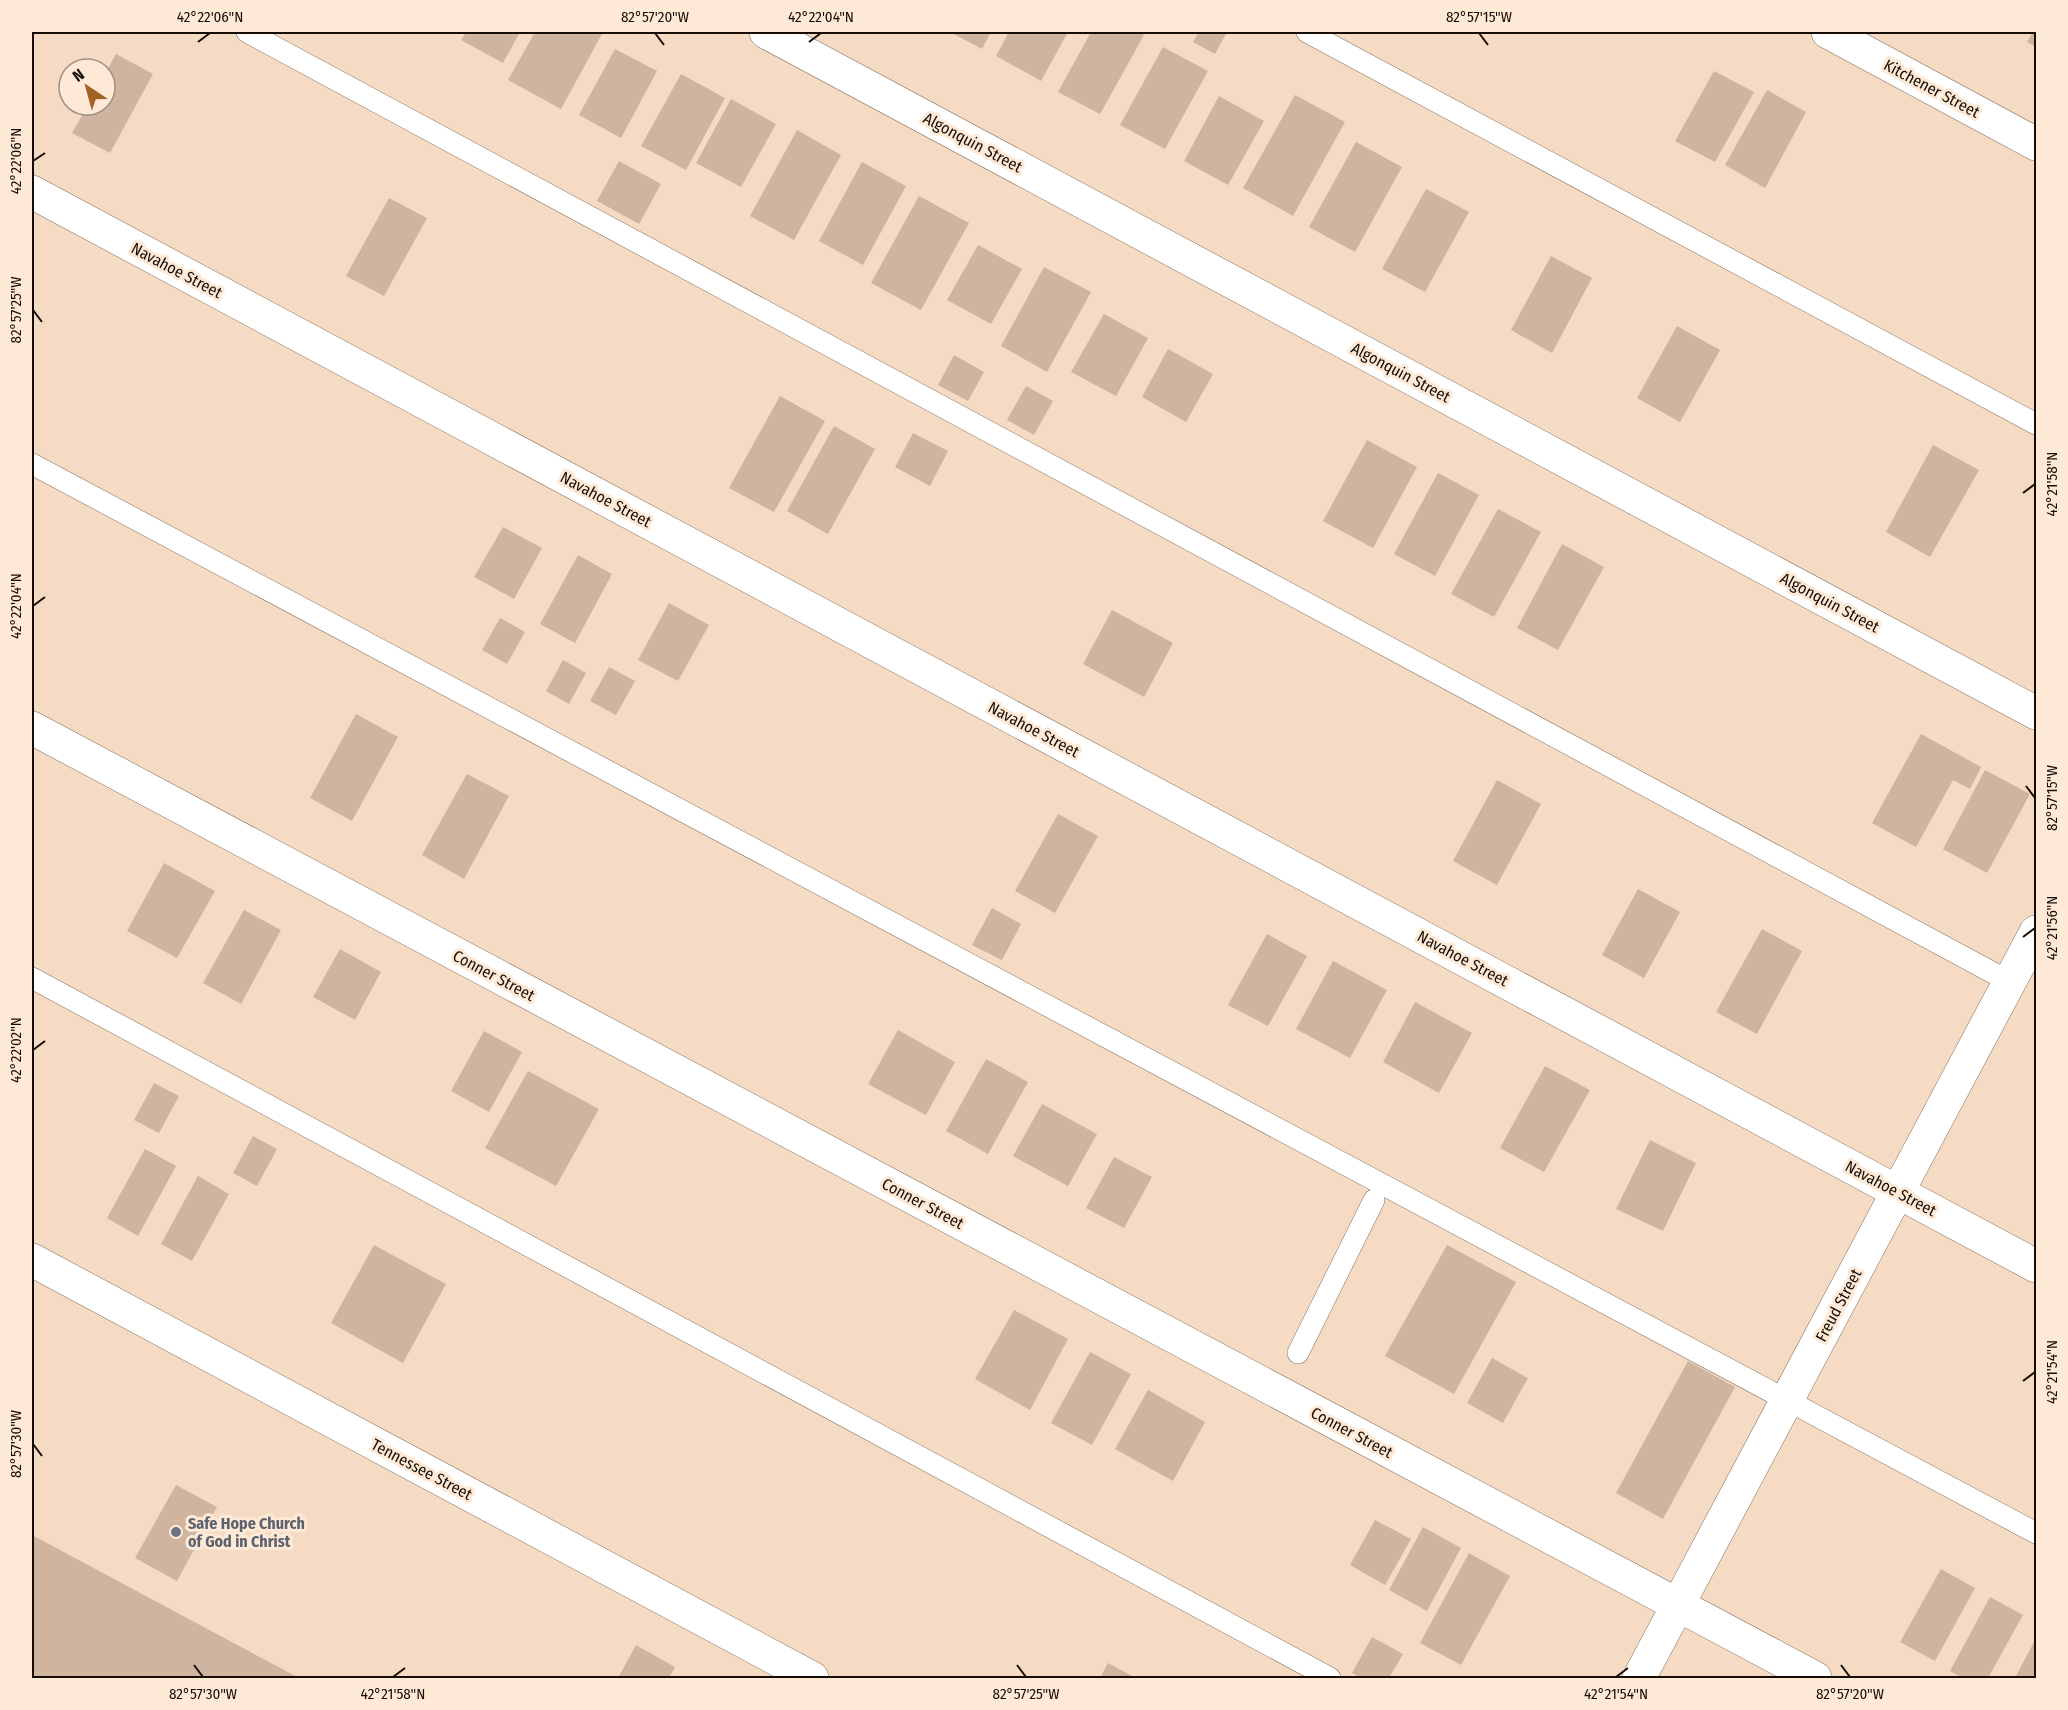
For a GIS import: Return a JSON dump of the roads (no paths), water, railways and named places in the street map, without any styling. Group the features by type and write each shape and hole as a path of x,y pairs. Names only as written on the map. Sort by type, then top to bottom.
{"street":[{"name":"Algonquin Street","path":"766,32 2037,712"},
{"name":"Kitchener Street","path":"1828,32 2037,144"},
{"name":"Navahoe Street","path":"32,192 2037,1266"},
{"name":"Conner Street","path":"32,728 1815,1678"},
{"name":"Freud Street","path":"1639,1678 2037,932"},
{"name":"Tennessee Street","path":"32,1260 812,1678"}],"lane":[{"path":"247,32 2010,982"},
{"path":"1307,32 2037,424"},
{"path":"32,464 2037,1533"},
{"path":"32,978 1330,1678"},
{"path":"1298,1353 1374,1200"}],"place":[{"name":"Safe Hope Church of God in Christ","path":"176,1532"}]}
